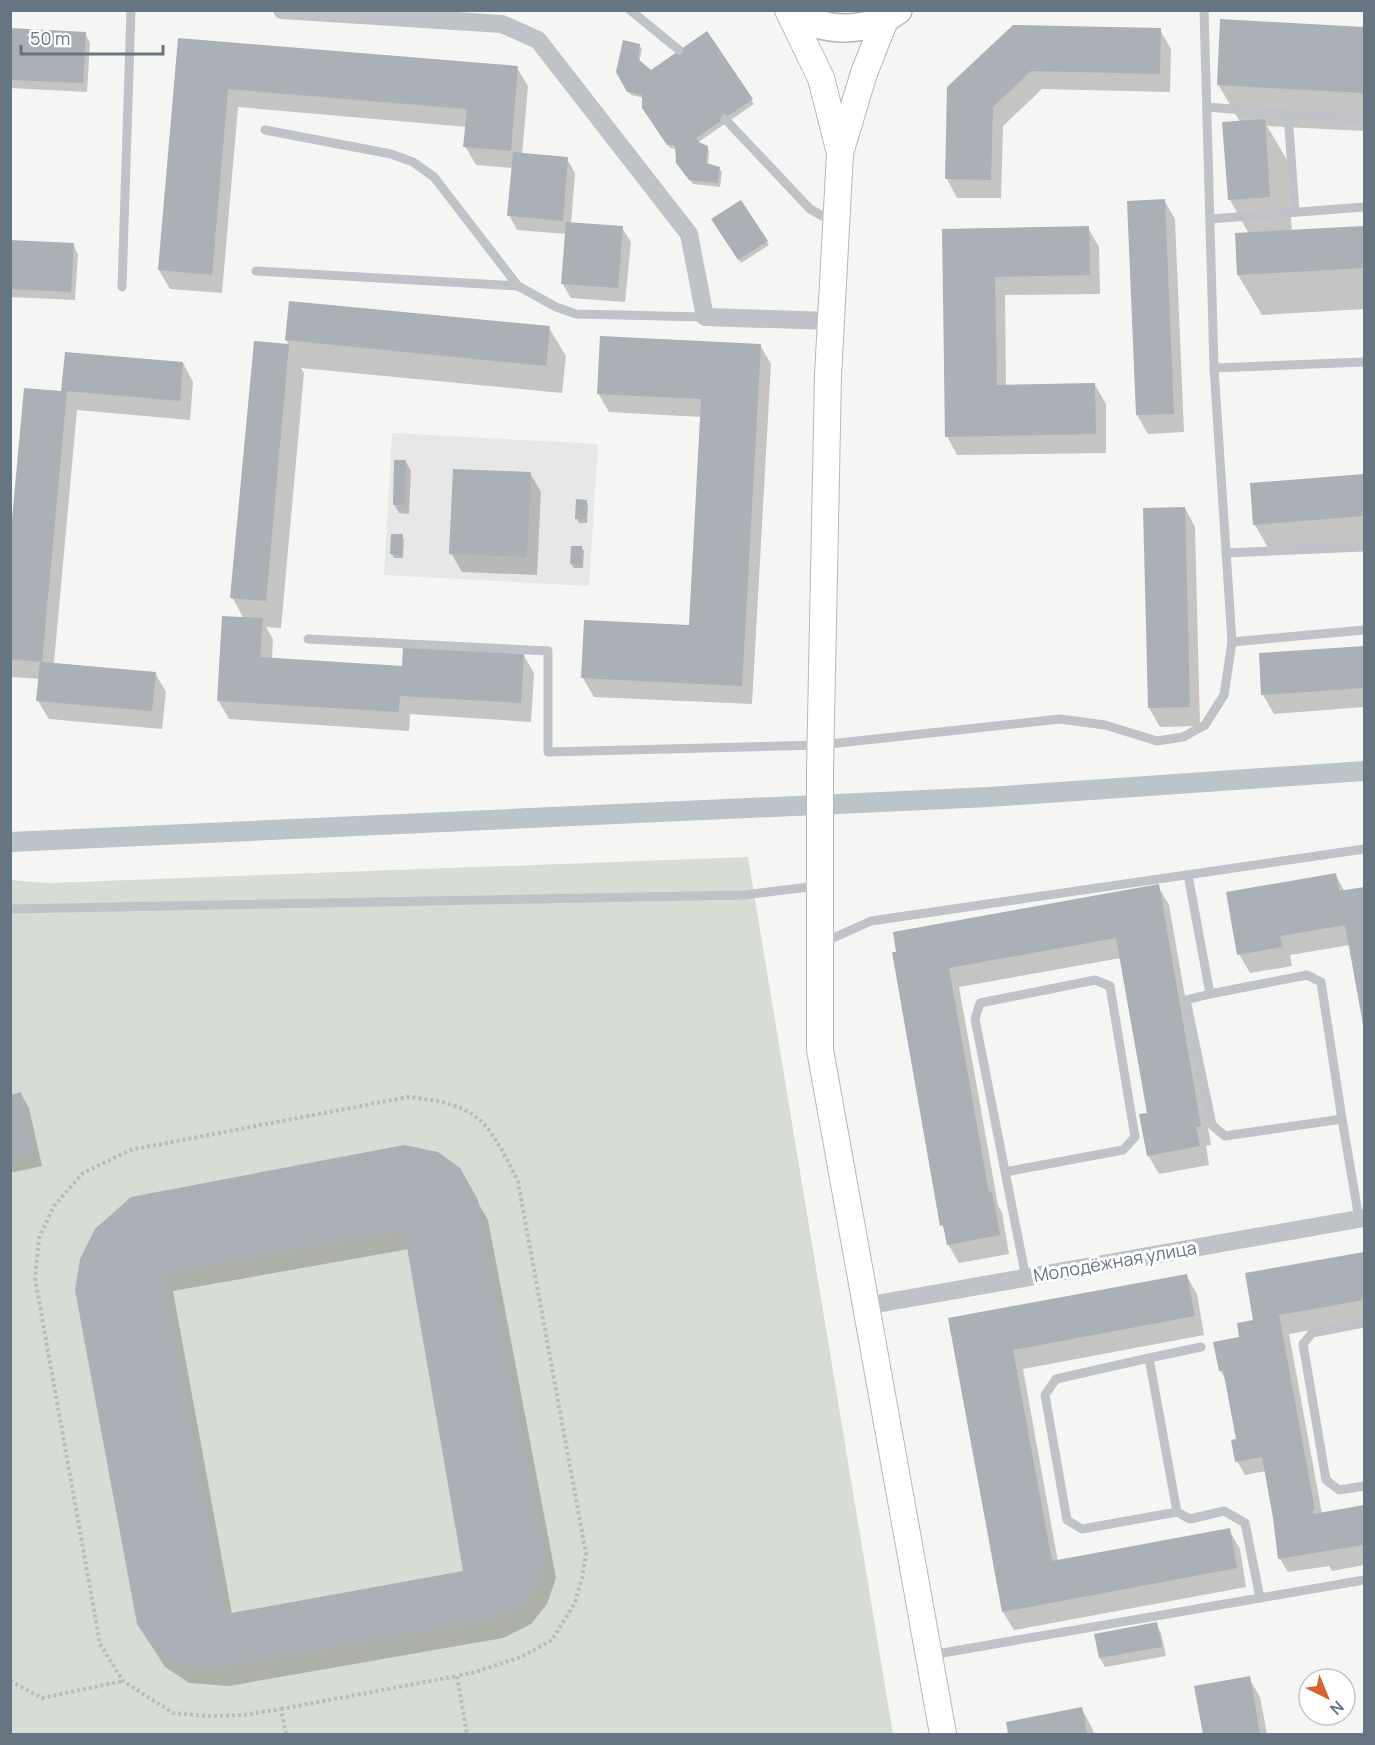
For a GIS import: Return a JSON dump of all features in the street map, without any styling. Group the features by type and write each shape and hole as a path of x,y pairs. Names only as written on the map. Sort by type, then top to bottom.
{"main road":[{"path":"793,10 816,24 851,29 892,15"}],"street":[{"path":"282,10 502,24 538,40 689,234 705,317 831,321"},
{"path":"788,10 821,78 840,153"},
{"path":"892,15 864,73 840,153 828,376 820,758 820,1050 943,1734"},
{"name":"Молодёжная улица","path":"865,1306 1362,1218"}],"lane":[{"path":"122,287 131,10"},
{"path":"630,10 679,50"},
{"path":"308,639 548,651 548,752 820,758 1060,720 1105,725 1157,741 1183,737 1205,725 1224,695 1232,642 1214,368 1204,10"},
{"path":"1207,107 1365,120"},
{"path":"1288,114 1295,212"},
{"path":"724,119 810,209 836,224"},
{"path":"266,130 391,154 413,162 434,177 519,286 556,307 576,314 705,317"},
{"path":"1210,219 1365,207"},
{"path":"256,271 519,286"},
{"path":"1214,368 1365,362"},
{"path":"1226,553 1365,547"},
{"path":"1232,642 1365,630"},
{"path":"820,944 871,921 1365,849"},
{"path":"1188,875 1210,994"},
{"path":"10,909 744,895 820,886"},
{"path":"1342,1119 1226,1136 1212,1125 1186,1000 1307,975 1321,982 1342,1119 1362,1218"},
{"path":"1005,1172 1123,1150 1135,1137 1110,986 1095,980 980,1003 975,1019 1005,1172 1026,1278"},
{"path":"1365,1323 1312,1333 1303,1344 1326,1480 1339,1490 1365,1486"},
{"path":"1201,1347 1056,1379 1045,1395 1067,1520 1082,1529 1177,1512 1190,1519 1224,1511 1245,1523 1260,1598"},
{"path":"1149,1358 1177,1512"},
{"path":"929,1655 1365,1580"}],"path":[{"path":"408,1097 440,1100 470,1111 493,1133 518,1182 585,1554 582,1578 575,1603 552,1640 521,1657 457,1676 281,1709 244,1715 209,1716 173,1713 123,1681 100,1644 35,1278 39,1238 54,1206 83,1173 130,1150 408,1097"},
{"path":"457,1676 467,1734"},
{"path":"10,1681 42,1698 123,1681"},
{"path":"281,1709 286,1734"}],"shaded area":[{"path":"392,433 598,444 589,586 384,575"},
{"path":"748,857 893,1734 11,1734 10,880 49,883"}],"building":[{"path":"1220,19 1364,27 1364,93 1217,85"},
{"path":"1013,25 1161,28 1160,74 1031,71 993,107 991,180 945,179 947,87"},
{"path":"10,28 86,32 83,83 10,80"},
{"path":"707,31 753,99 696,138 708,146 706,163 720,167 718,183 689,180 676,163 675,145 667,145 642,108 642,95 627,92 616,72 623,40 640,44 638,59 651,70"},
{"path":"178,38 518,66 511,151 463,147 467,109 228,89 212,275 158,270"},
{"path":"1265,119 1270,197 1228,200 1222,122"},
{"path":"513,152 568,157 563,221 507,216"},
{"path":"1165,199 1174,414 1136,415 1127,201"},
{"path":"741,200 768,241 738,260 711,219"},
{"path":"566,222 623,226 618,288 561,284"},
{"path":"1089,226 1090,275 995,277 997,385 1095,383 1096,434 945,437 942,229"},
{"path":"1364,226 1364,268 1237,275 1235,233"},
{"path":"10,240 74,243 71,292 10,289"},
{"path":"289,301 550,326 546,366 285,340"},
{"path":"600,336 761,344 742,686 581,678 584,620 689,625 701,399 597,394"},
{"path":"254,341 289,344 266,601 230,598"},
{"path":"65,352 183,362 180,401 67,391 42,662 156,672 152,711 36,701 40,662 10,659 10,541 24,388 61,391"},
{"path":"394,460 406,460 405,505 393,505"},
{"path":"453,469 531,472 527,557 449,554"},
{"path":"1364,474 1364,516 1253,525 1250,483"},
{"path":"576,499 587,500 586,519 575,519"},
{"path":"1185,507 1190,707 1148,708 1143,508"},
{"path":"391,534 403,534 402,555 390,554"},
{"path":"571,546 582,546 582,564 570,564"},
{"path":"222,616 263,618 260,657 402,666 403,645 524,653 521,703 400,696 399,712 217,701"},
{"path":"1364,646 1364,688 1261,695 1259,653"},
{"path":"1336,873 1339,891 1364,887 1364,1030 1345,925 1280,936 1282,947 1237,955 1226,892"},
{"path":"1159,884 1201,1126 1196,1127 1200,1146 1147,1156 1139,1114 1147,1113 1116,938 949,968 989,1193 992,1192 1000,1235 947,1245 943,1225 940,1226 892,952 896,952 893,932"},
{"path":"21,1092 35,1152 10,1157 10,1095"},
{"path":"404,1145 438,1152 460,1168 478,1200 546,1558 537,1585 520,1605 492,1619 217,1668 177,1665 153,1648 137,1624 75,1290 80,1259 95,1229 131,1197","holes":["404,1230 463,1571 226,1614 163,1273"]},
{"path":"1364,1252 1364,1300 1279,1315 1315,1510 1313,1514 1364,1505 1364,1545 1278,1559 1262,1457 1235,1462 1231,1440 1236,1439 1223,1370 1219,1371 1213,1342 1239,1337 1237,1323 1253,1320 1245,1273"},
{"path":"1187,1274 1195,1316 1013,1350 1052,1561 1230,1528 1237,1568 1002,1612 948,1318"},
{"path":"1157,1622 1162,1647 1099,1658 1094,1634"},
{"path":"1250,1676 1260,1734 1203,1734 1194,1686"},
{"path":"1082,1707 1087,1734 1008,1734 1006,1722"}],"waterway":[{"path":"10,842 989,797 1364,771"}]}
